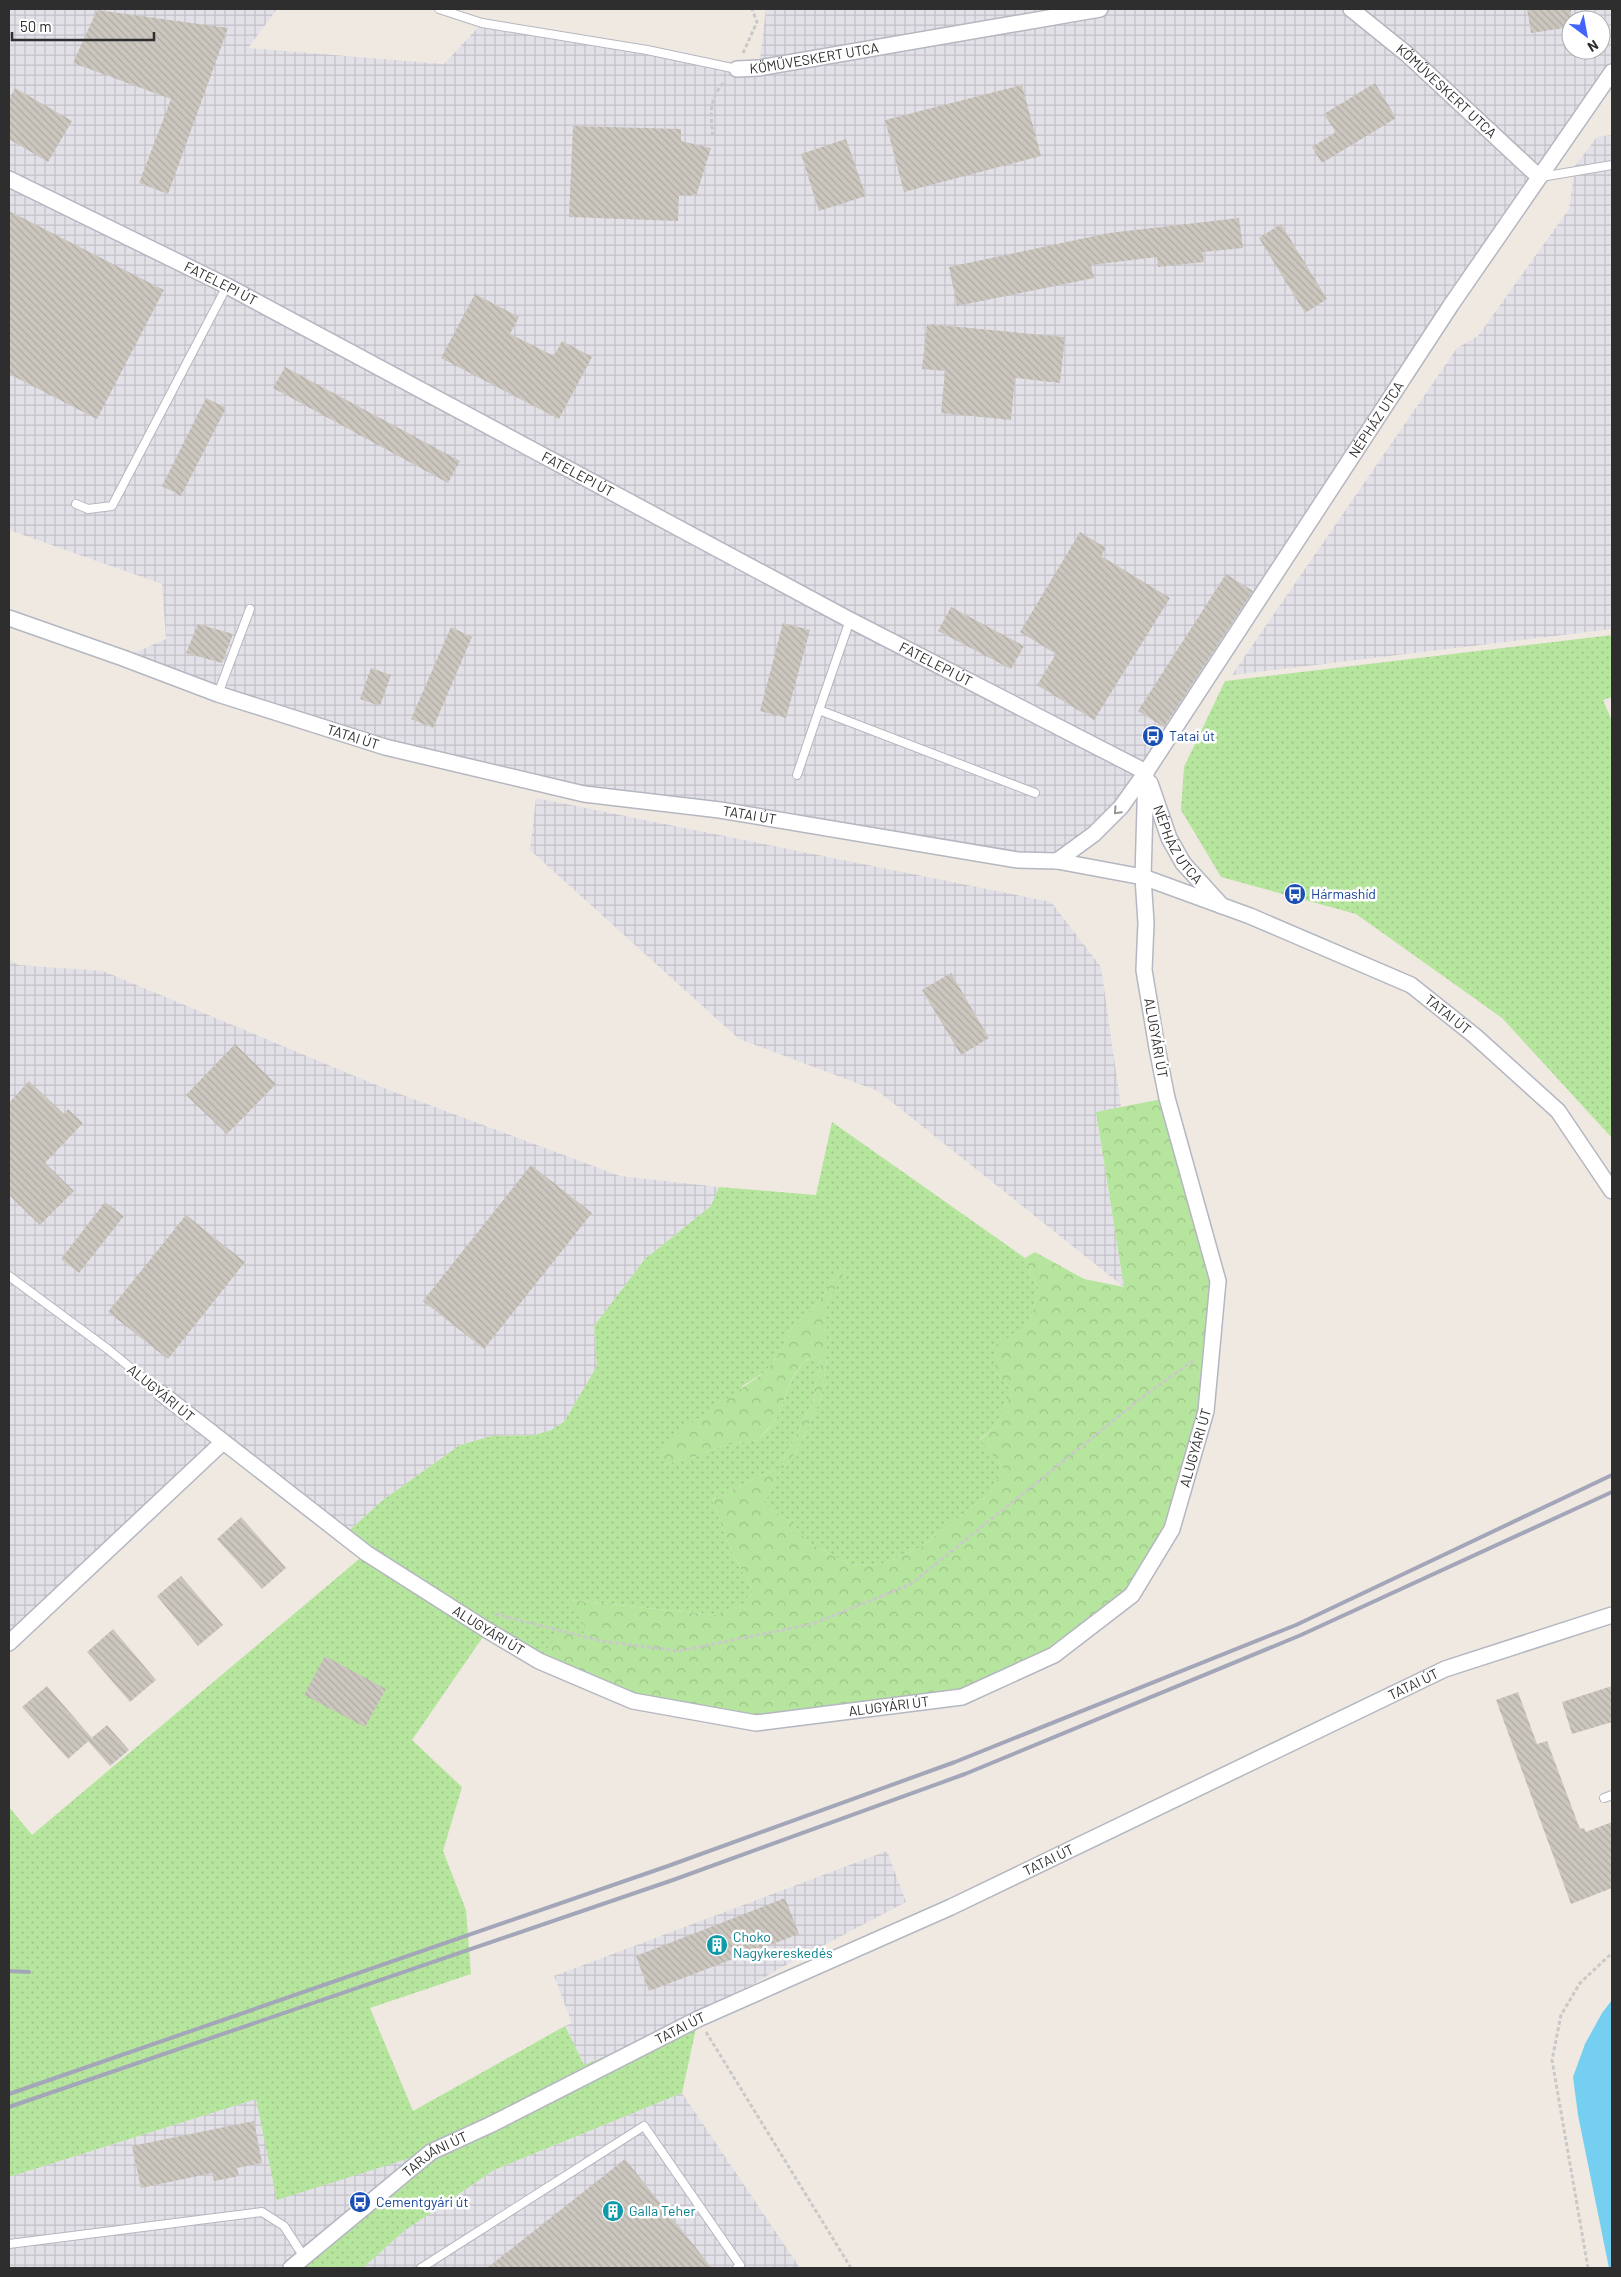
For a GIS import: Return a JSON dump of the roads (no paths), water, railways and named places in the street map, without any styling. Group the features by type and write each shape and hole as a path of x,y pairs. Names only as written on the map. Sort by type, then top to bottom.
{"street":[{"name":"KŐMŰVESKERT UTCA","path":"737,69 759,68 1100,9"},
{"name":"KŐMŰVESKERT UTCA","path":"1351,9 1408,55 1539,177"},
{"name":"NÉPHÁZ UTCA","path":"1057,861 1094,834 1121,807 1146,772 1451,305 1612,72"},
{"name":"FATELEPI ÚT","path":"9,179 226,286 850,620 1146,772"},
{"name":"TATAI ÚT","path":"9,618 218,694 385,747 584,794 720,810 1018,860 1057,861 1143,877 1250,916 1411,985 1475,1036 1558,1111 1611,1187"},
{"name":"NÉPHÁZ UTCA","path":"1143,877 1146,772"},
{"name":"NÉPHÁZ UTCA","path":"1146,772 1169,838 1183,863 1224,908"},
{"name":"ALUGYÁRI ÚT","path":"161,1393 366,1553 539,1660 633,1701 756,1723 962,1697 1054,1655 1132,1595 1172,1529 1206,1411 1218,1281 1167,1098 1157,1048 1144,970 1146,923 1143,877"},
{"path":"9,1643 223,1442"},
{"name":"TATAI ÚT","path":"492,2124 698,2019 952,1907 1445,1668 1612,1615"},
{"name":"TARJÁNI ÚT","path":"291,2268 431,2152 492,2124"}],"lane":[{"name":"KŐMŰVESKERT UTCA","path":"439,9 482,23 647,50 737,69"},
{"path":"1539,177 1612,165"},
{"path":"76,504 88,509 112,506 226,286"},
{"path":"218,694 250,609"},
{"path":"797,775 850,620"},
{"path":"819,710 1035,793"},
{"name":"ALUGYÁRI ÚT","path":"9,1276 109,1350 161,1393"},
{"path":"421,2268 644,2126 740,2265 736,2268"},
{"path":"9,2244 262,2212 284,2226 304,2257"}],"water":[{"path":"1612,2000 1612,2268 1609,2268 1578,2115 1573,2077 1585,2044 1602,2013"}],"railway":[{"path":"9,2094 668,1866 955,1762 1296,1625 1612,1475"},
{"path":"9,2107 673,1880 965,1774 1301,1635 1612,1492"},
{"path":"9,1971 29,1972"}],"place":[{"name":"Tatai út","path":"1153,736"},
{"name":"Hármashíd","path":"1295,894"},
{"name":"Choko Nagykereskedés","path":"717,1945"},
{"name":"Cementgyári út","path":"360,2202"},
{"name":"Galla Teher","path":"613,2211"}]}
